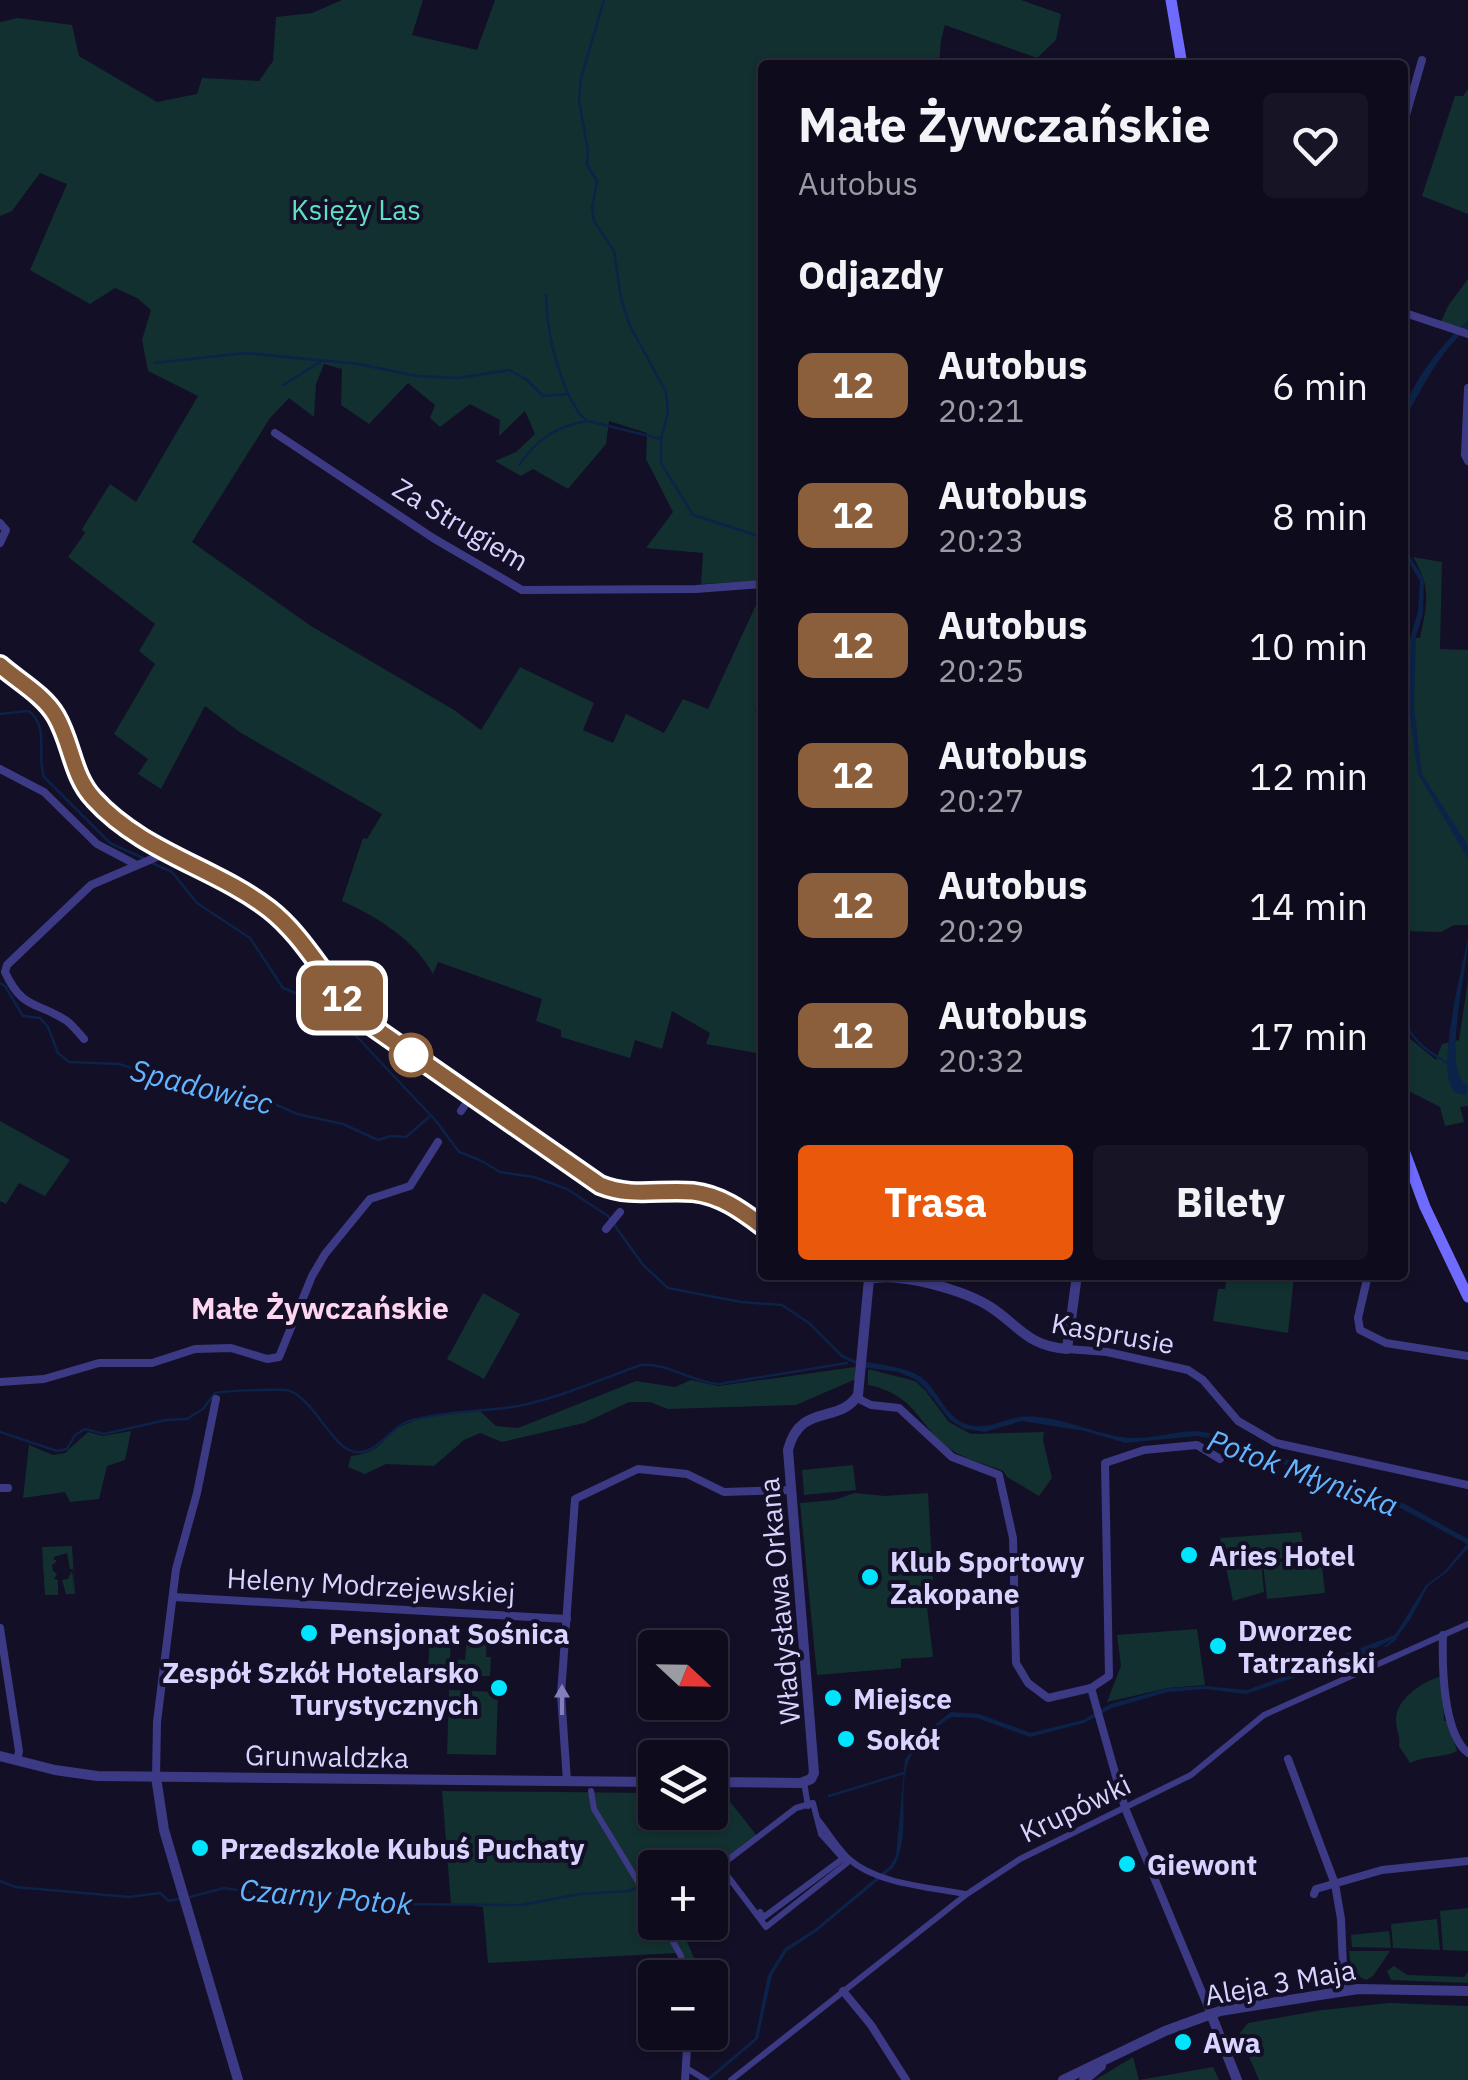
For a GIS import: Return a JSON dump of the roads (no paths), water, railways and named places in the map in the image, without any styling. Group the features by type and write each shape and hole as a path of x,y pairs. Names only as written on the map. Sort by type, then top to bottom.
{"main road":[{"path":"1170,0 1181,60"},
{"path":"1408,1161 1425,1207 1467,1290"}],"street":[{"path":"1408,108 1422,60"},
{"path":"1408,314 1468,334"},
{"path":"1468,388 1468,461"},
{"name":"Za Strugiem","path":"275,433 433,538 522,590 696,589 758,584"},
{"path":"0,523 6,530 0,542"},
{"path":"0,664 56,714 80,778 93,798 166,853 271,910 358,1014 602,1186 635,1194 710,1195 758,1223"},
{"path":"0,769 44,792 96,844 137,863"},
{"path":"84,1039 66,1021 18,996 5,972 7,965 91,885 166,853"},
{"path":"462,1111 471,1096"},
{"path":"0,1382 44,1380 99,1363 152,1363 195,1348 231,1348 266,1359 279,1357 325,1254 370,1199 410,1186 438,1142"},
{"path":"606,1229 620,1212"},
{"path":"869,1280 857,1398 870,1405 899,1408 952,1457 999,1475 1013,1538 1016,1663 1028,1683 1048,1698 1091,1688 1108,1676 1106,1463 1144,1450 1197,1445 1220,1459"},
{"name":"Kasprusie","path":"890,1280 911,1281 965,1296 990,1307 1033,1342 1186,1368 1203,1380 1238,1422 1276,1442 1468,1485"},
{"path":"1066,1349 1077,1280"},
{"path":"1367,1280 1358,1318 1360,1330 1386,1342 1468,1356"},
{"name":"Władysława Orkana","path":"808,1781 815,1758 788,1450 798,1428 813,1417 850,1406 857,1398"},
{"path":"216,1400 178,1560 157,1722 156,1777 160,1814 238,2080"},
{"path":"567,1780 561,1694 575,1499 638,1470 687,1474 724,1492 790,1490"},
{"name":"Heleny Modrzejewskiej","path":"173,1597 567,1619"},
{"name":"Krupówki","path":"730,2080 968,1894 1040,1847 1191,1774 1264,1714 1468,1624"},
{"path":"0,1628 19,1751 17,1761"},
{"path":"1443,1636 1449,1715 1458,1743 1468,1753"},
{"path":"1091,1688 1125,1808 1237,2080"},
{"name":"Grunwaldzka","path":"0,1756 76,1774 638,1782"},
{"path":"1288,1759 1335,1884 1342,1920 1344,1990"},
{"path":"728,1782 808,1781 808,1805 844,1858 845,1865 766,1927 720,1866 796,1808 808,1805"},
{"path":"591,1790 594,1809 638,1882"},
{"path":"728,1870 764,1918 844,1858"},
{"path":"844,1858 887,1877 968,1894"},
{"path":"1314,1894 1316,1889 1382,1870 1468,1860"},
{"name":"Aleja 3 Maja","path":"1063,2080 1211,2014 1344,1990 1468,1991"},
{"path":"843,1992 906,2080"},
{"path":"685,2080 688,2050"},
{"name":"Aleja 3 Maja","path":"1084,2080 1109,2059"},
{"path":"688,2068 706,2080"}],"water":[{"path":"1468,320 1468,327 1439,360 1408,414 1408,402 1417,382"},
{"path":"1408,553 1424,579 1423,614 1416,636 1414,707 1422,774 1467,844 1468,859 1418,774 1409,707 1411,635 1420,581 1408,561"},
{"path":"1468,939 1456,1042 1460,1077 1468,1086 1466,1095 1452,1088 1447,1060"},
{"path":"862,1361 900,1368 921,1377 954,1417 969,1425 1035,1417 1120,1437 1209,1433 1383,1492 1468,1539 1468,1548 1447,1572 1428,1586 1398,1636 1367,1653 1246,1694 1205,1689 1168,1692 1112,1708 1084,1723 1030,1737 977,1718 952,1717 945,1721 918,1746 906,1769 902,1840 893,1868 787,1951 772,1975 758,2039 710,2080 705,2080 755,2038 768,1975 785,1948 815,1929 890,1866 896,1856 905,1759 932,1727 951,1712 979,1714 1031,1733 1083,1720 1110,1704 1168,1688 1247,1690 1395,1635 1426,1585 1445,1571 1467,1544 1382,1498 1207,1438 1125,1443 1085,1431 1022,1421 985,1432 965,1429 950,1420 915,1379 898,1372 862,1367"}],"waterway":[{"path":"604,0 581,78 579,100 587,165 597,181 592,208 594,221 614,251 629,324 666,392 668,412 661,439 661,463 693,515 758,536"},
{"path":"546,295 552,345 568,394"},
{"path":"154,363 245,353 358,364 417,376 458,378 509,370 543,396 568,394 588,421 661,439"},
{"path":"283,385 320,362"},
{"path":"520,464 549,435 587,421"},
{"name":"Potok Młyniska","path":"0,714 29,711 41,733 44,777 110,843 145,859"},
{"name":"Potok Młyniska","path":"152,863 172,872 197,903 250,938 283,988 326,1005 436,1121 459,1152 500,1172 534,1177 567,1189 608,1216 643,1265 668,1288 741,1302 782,1305 809,1323 842,1356 857,1363"},
{"name":"Spadowiec","path":"0,983 23,1016 40,1018 48,1027 58,1053 69,1062 119,1064 239,1102 268,1101 297,1114 343,1124 378,1140 406,1137 429,1117"},
{"path":"1408,1029 1422,1046 1450,1065"},
{"path":"0,1432 57,1451 67,1449 75,1435 85,1429 104,1434 187,1419 203,1409 215,1393 285,1390 299,1396 339,1443 363,1452 412,1420 533,1403 641,1365 719,1384 847,1363"},
{"path":"1386,1646 1396,1638"},
{"name":"Czarny Potok","path":"829,1796 904,1773"},
{"name":"Czarny Potok","path":"0,1881 15,1887 129,1897 160,1893 169,1901 178,1899"},
{"name":"Czarny Potok","path":"186,1898 224,1888 298,1900 344,1892 388,1904 521,1905 638,1887"}],"place":[{"name":"Aries Hotel","path":"1189,1555"},
{"name":"Klub Sportowy Zakopane","path":"870,1577"},
{"name":"Pensjonat Sośnica","path":"309,1633"},
{"name":"Dworzec Tatrzański","path":"1218,1646"},
{"name":"Zespół Szkół Hotelarsko Turystycznych","path":"499,1688"},
{"name":"Miejsce","path":"833,1698"},
{"name":"Sokół","path":"846,1739"},
{"name":"Przedszkole Kubuś Puchaty","path":"200,1848"},
{"name":"Giewont","path":"1127,1864"},
{"name":"Awa","path":"1183,2042"}],"district":[{"name":"Małe Żywczańskie","path":"320,1307"}],"park label":[{"name":"Księży Las","path":"356,209"}]}
